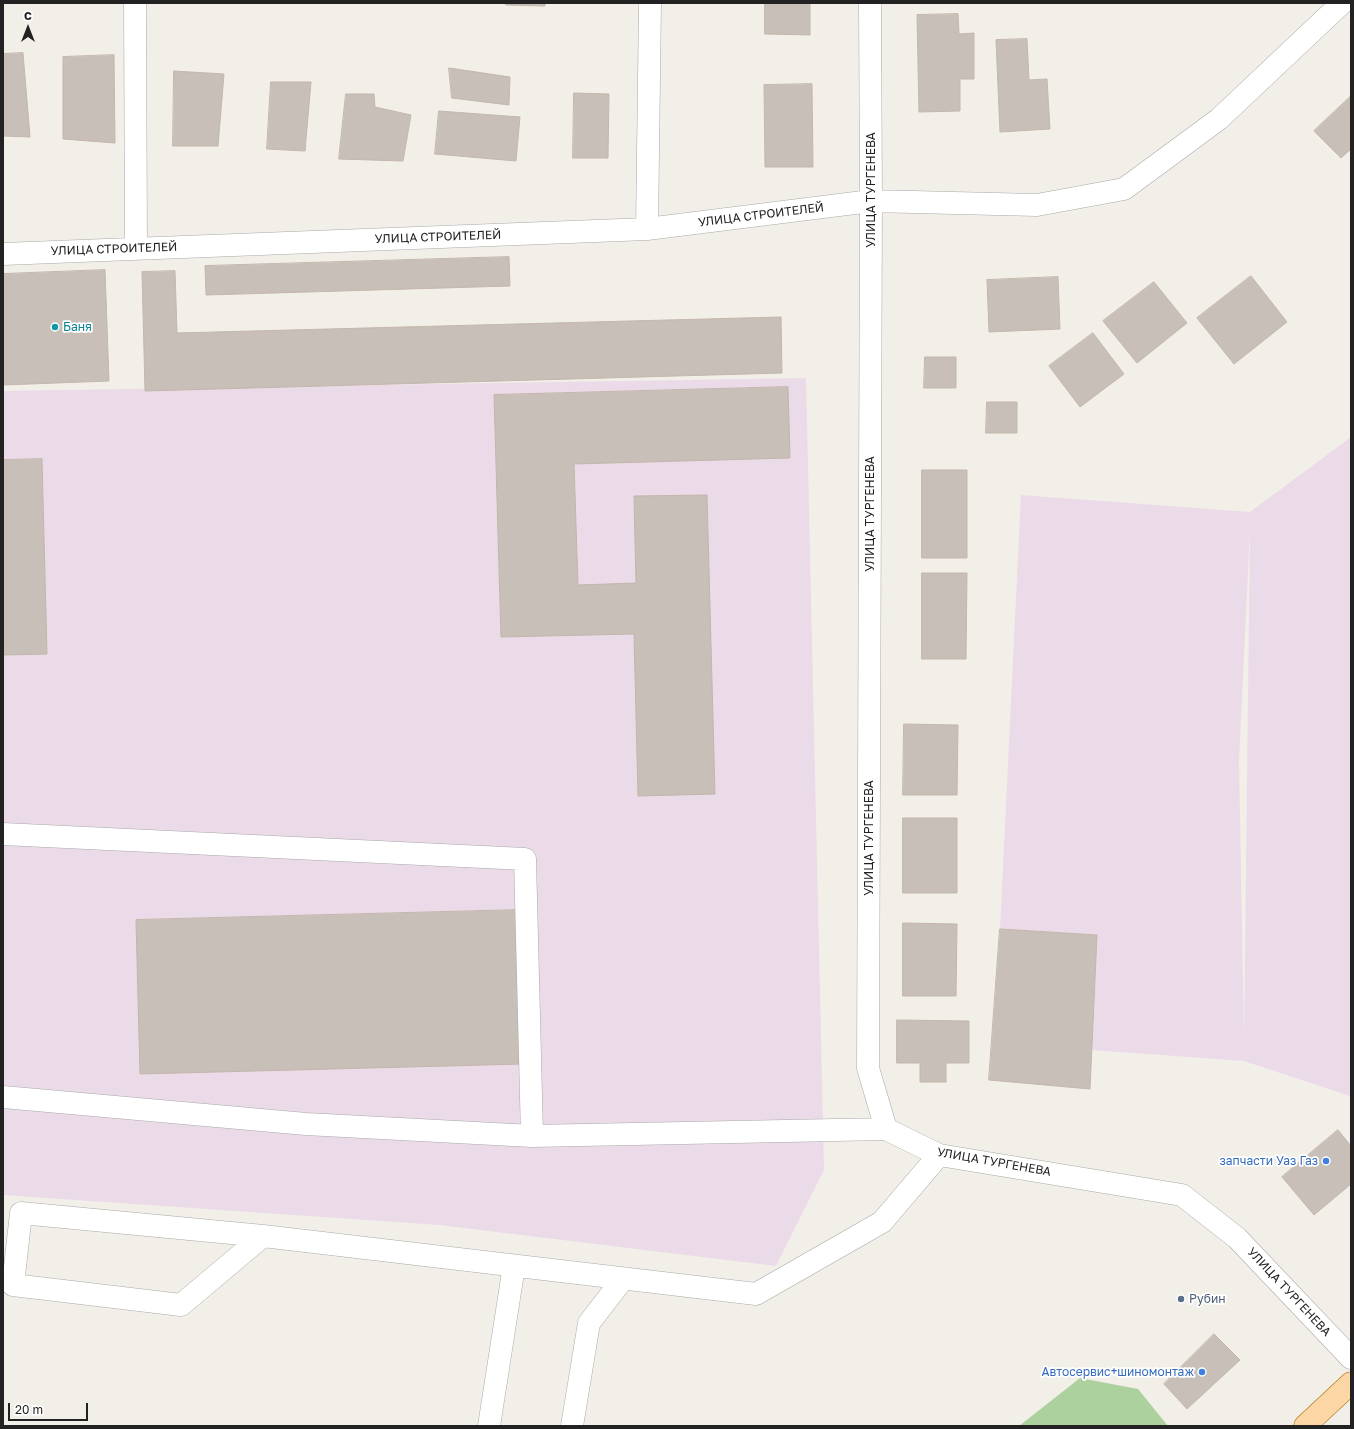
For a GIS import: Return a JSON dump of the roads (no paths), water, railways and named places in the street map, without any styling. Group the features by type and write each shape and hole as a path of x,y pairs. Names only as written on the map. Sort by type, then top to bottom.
{"main road":[{"path":"1306,1426 1351,1383"}],"street":[{"path":"135,3 136,248"},
{"path":"647,229 650,3"},
{"name":"УЛИЦА ТУРГЕНЕВА","path":"870,3 871,201 868,1068 886,1129 939,1154 1182,1195 1237,1238 1351,1358"},
{"name":"УЛИЦА СТРОИТЕЛЕЙ","path":"3,254 647,229 871,201 1037,205 1124,189 1219,119 1342,3"},
{"path":"3,834 525,859 532,1136"},
{"path":"3,1097 306,1124 532,1136 886,1129"},
{"path":"263,1236 181,1305 13,1285 21,1213 263,1236 756,1294 882,1222 939,1154"},
{"path":"489,1426 514,1266"},
{"path":"572,1426 589,1323 623,1279"}],"place":[{"name":"Баня","path":"55,327"},
{"name":"запчасти Уаз Газ","path":"1326,1161"},
{"name":"Рубин","path":"1181,1299"},
{"name":"Автосервис+шиномонтаж","path":"1202,1372"}]}
